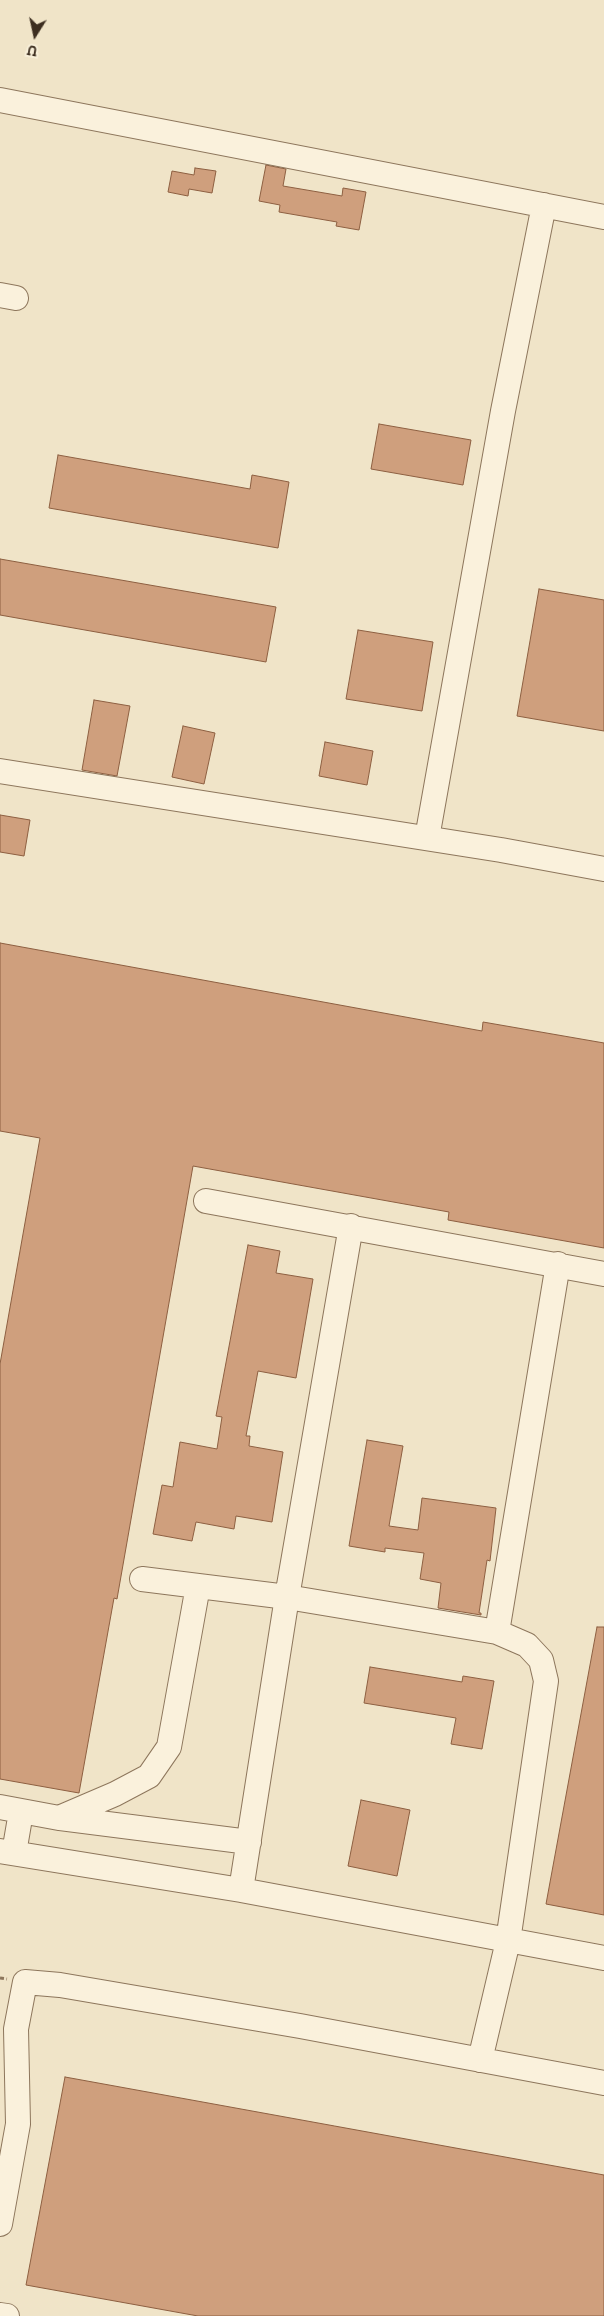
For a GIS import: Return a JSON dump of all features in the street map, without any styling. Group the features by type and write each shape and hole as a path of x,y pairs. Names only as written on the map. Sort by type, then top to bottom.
{"lane":[{"path":"0,100 604,217"},
{"path":"427,838 503,411 544,206"},
{"path":"0,771 427,838 604,869"},
{"path":"206,1201 351,1226 604,1274"},
{"path":"242,1890 287,1597 351,1226"},
{"path":"496,1632 558,1264"},
{"path":"142,1579 287,1597 496,1632 527,1645 541,1660 546,1681 508,1941 482,2052"},
{"path":"59,1818 115,1794 149,1776 169,1747 198,1586"},
{"path":"249,1842 10,1810 7,1852 242,1890 604,1958"},
{"path":"0,2224 18,2124 8,2108 16,2029 25,1982 89,1990 482,2052 604,2082"},
{"path":"0,2315 7,2316"}],"building":[{"path":"266,165 286,169 283,186 342,196 343,188 366,192 359,230 336,226 337,222 279,212 280,205 259,201"},
{"path":"195,168 216,171 212,193 189,189 188,196 168,192 172,171 194,175"},
{"path":"379,424 471,440 463,485 371,469"},
{"path":"58,455 250,489 252,475 289,482 278,548 49,508"},
{"path":"0,559 276,607 266,662 0,615"},
{"path":"539,589 604,600 604,731 517,716"},
{"path":"358,630 433,642 422,711 346,699"},
{"path":"94,700 130,706 117,776 82,770"},
{"path":"183,726 215,733 204,784 172,777"},
{"path":"325,742 373,751 367,785 319,776"},
{"path":"0,815 30,820 24,856 0,852"},
{"path":"0,943 482,1031 483,1022 604,1043 604,1248 448,1220 449,1212 193,1166 117,1599 114,1598 79,1793 0,1779 0,1364 40,1138 0,1131"},
{"path":"248,1245 280,1251 276,1273 313,1279 296,1378 258,1371 246,1436 250,1436 249,1446 283,1452 272,1522 236,1516 234,1529 196,1522 192,1541 153,1534 162,1485 173,1487 180,1442 217,1449 222,1417 216,1416"},
{"path":"367,1440 403,1446 389,1526 418,1530 422,1498 496,1508 490,1561 487,1560 479,1613 481,1615 438,1608 441,1583 420,1579 424,1553 385,1548 385,1552 349,1546"},
{"path":"597,1627 604,1627 604,1915 546,1904"},
{"path":"370,1667 462,1682 463,1676 494,1681 482,1749 451,1744 456,1718 364,1703"},
{"path":"361,1800 410,1810 397,1876 348,1866"},
{"path":"65,2077 604,2175 604,2316 198,2316 26,2285"}]}
